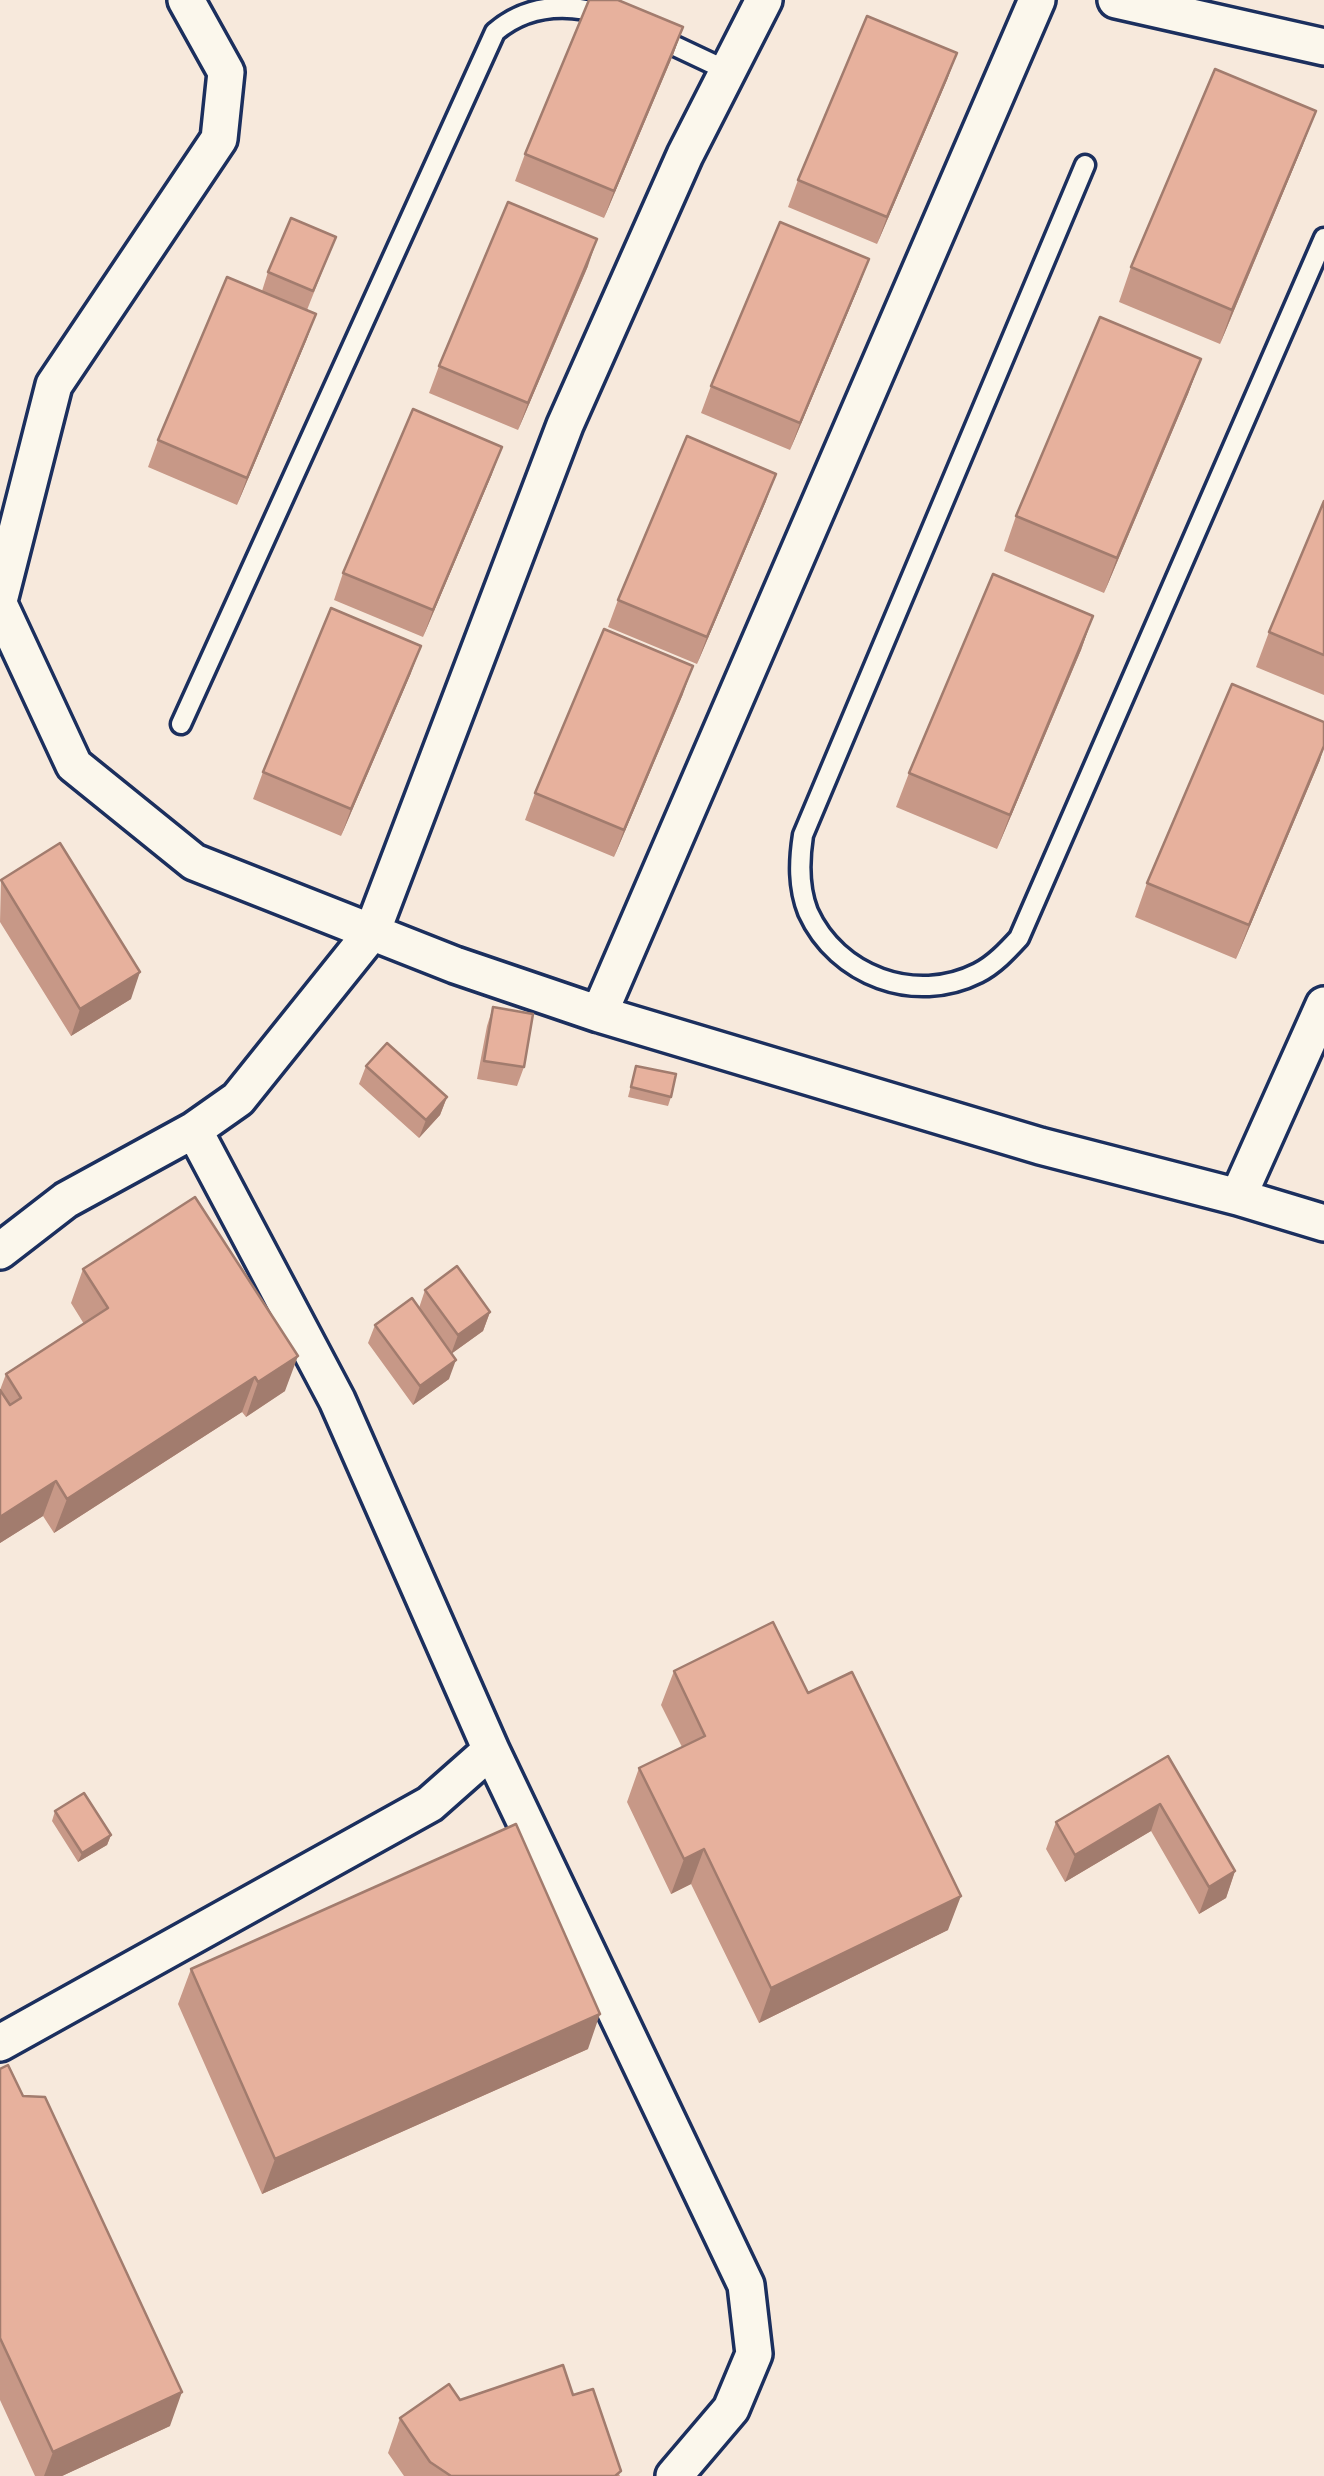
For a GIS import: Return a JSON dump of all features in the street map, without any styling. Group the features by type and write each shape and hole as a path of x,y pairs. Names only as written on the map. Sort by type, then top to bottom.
{"street":[{"path":"0,597 54,385 218,140 226,72 186,0"},
{"path":"0,1251 66,1200 194,1130 238,1099 372,932 565,425 685,155 764,0"},
{"path":"598,1014 1037,0"},
{"path":"1116,0 1324,46"},
{"path":"0,606 74,765 194,862 454,965 598,1014 1022,1141 1324,1223"},
{"path":"1238,1197 1324,1005"},
{"path":"194,1130 337,1400 491,1750 746,2285 754,2354 731,2409 674,2476"},
{"path":"0,2043 430,1804 491,1750"}],"lane":[{"path":"181,724 495,32 521,14 549,8 591,10 728,71"},
{"path":"1085,166 803,835 799,860 807,909 835,951 876,979 902,986 954,982 980,972 1019,938 1324,238"}],"building":[{"path":"589,0 618,0 683,27 614,191 525,154"},
{"path":"867,16 957,53 887,217 798,180"},
{"path":"1215,69 1316,111 1232,310 1131,267"},
{"path":"508,202 597,239 528,403 439,366"},
{"path":"291,218 336,237 313,291 268,272"},
{"path":"780,222 869,259 800,423 711,386"},
{"path":"227,277 316,314 247,478 158,440"},
{"path":"1100,317 1201,359 1117,558 1016,516"},
{"path":"413,409 502,447 433,610 343,573"},
{"path":"687,436 776,474 707,637 618,600"},
{"path":"1324,501 1324,655 1269,632"},
{"path":"993,574 1093,616 1010,815 909,773"},
{"path":"331,608 421,646 351,809 263,772"},
{"path":"604,629 693,666 624,830 535,793"},
{"path":"1232,684 1324,722 1324,746 1249,925 1147,883"},
{"path":"60,843 140,972 80,1009 1,880"},
{"path":"493,1007 533,1014 524,1067 484,1061"},
{"path":"387,1043 447,1097 426,1120 366,1066"},
{"path":"636,1066 676,1074 671,1097 631,1087"},
{"path":"195,1197 298,1356 258,1382 255,1377 67,1499 56,1481 0,1517 0,1390 10,1405 21,1398 6,1374 108,1308 83,1269"},
{"path":"457,1266 490,1312 458,1335 425,1290"},
{"path":"412,1298 456,1360 420,1386 375,1325"},
{"path":"773,1622 808,1693 852,1672 961,1896 771,1988 704,1849 684,1859 639,1768 705,1736 674,1671"},
{"path":"1168,1756 1235,1871 1209,1887 1160,1804 1075,1855 1056,1822"},
{"path":"84,1793 111,1835 82,1853 55,1811"},
{"path":"516,1824 600,2014 275,2159 191,1969"},
{"path":"8,2065 23,2096 45,2097 182,2392 53,2452 0,2338 0,2069"},
{"path":"563,2365 573,2395 593,2389 621,2471 615,2476 451,2476 430,2462 400,2418 449,2384 460,2400"}]}
